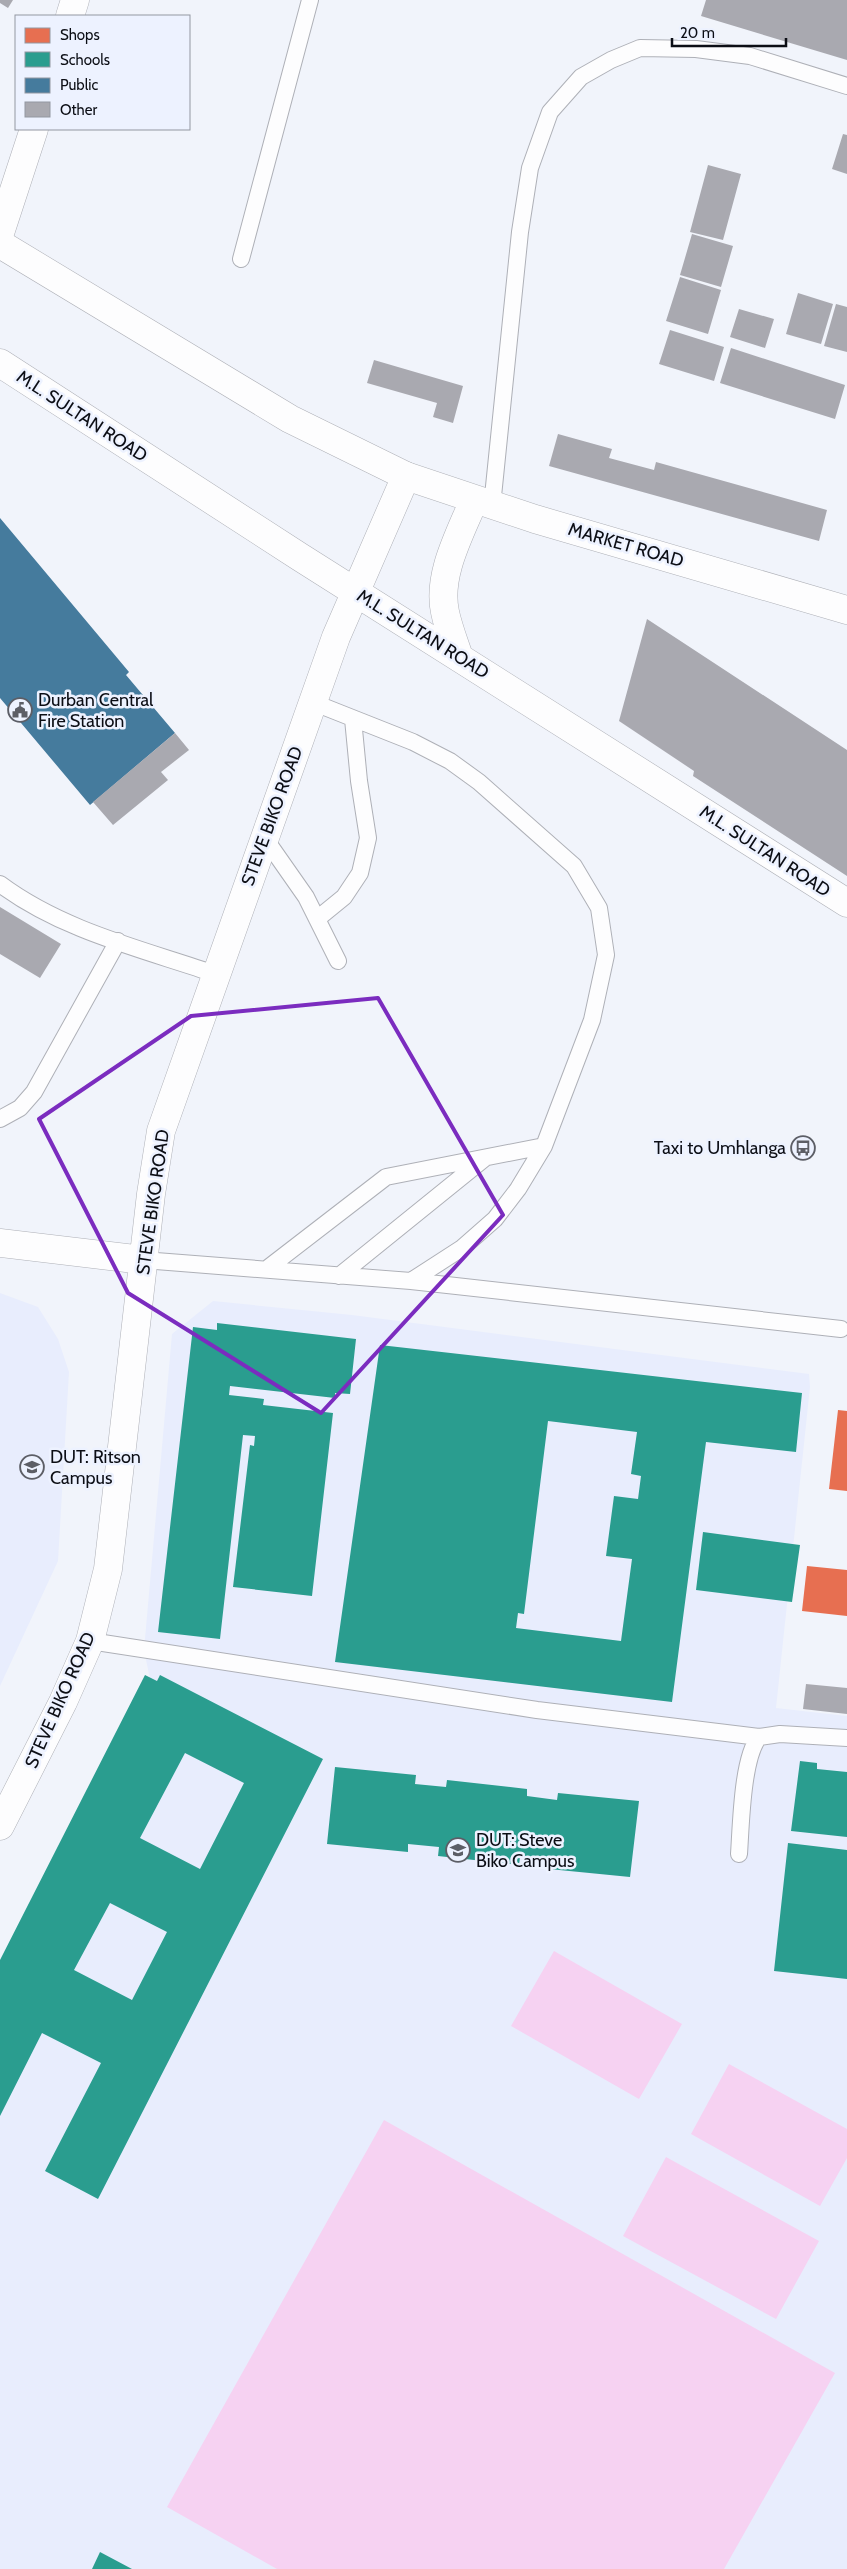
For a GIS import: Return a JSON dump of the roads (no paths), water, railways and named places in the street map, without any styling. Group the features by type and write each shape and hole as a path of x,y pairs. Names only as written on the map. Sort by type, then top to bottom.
{"main road":[{"path":"70,15 75,0"},
{"path":"0,233 34,130"},
{"path":"0,244 290,419 406,476"},
{"name":"M.L. SULTAN ROAD","path":"0,363 847,904"},
{"name":"MARKET ROAD","path":"406,476 483,503 847,610"},
{"name":"STEVE BIKO ROAD","path":"0,1826 63,1702 90,1641 108,1569 161,1131 312,702 355,591 406,476"},
{"path":"459,657 444,612 444,589 451,556 483,503"},
{"path":"0,1243 144,1260"}],"lane":[{"path":"241,259 310,0"},
{"path":"483,503 530,168 550,112 581,78 611,60 640,48 696,49 750,56 847,86"},
{"path":"312,702 413,742 450,761 479,782 574,866 599,908 606,956 592,1020 544,1146 518,1189 495,1219 462,1248 411,1281"},
{"path":"317,919 344,897 360,873 368,838 353,719"},
{"path":"264,837 306,897 338,961"},
{"path":"0,884 27,903 70,924 215,974"},
{"path":"0,1119 20,1108 34,1092 118,940"},
{"path":"268,1268 386,1177 544,1146"},
{"path":"339,1276 489,1156"},
{"path":"144,1260 268,1268 339,1276 411,1281 841,1329"},
{"path":"90,1641 537,1710 759,1737 780,1734 847,1738"},
{"path":"739,1854 748,1767 754,1744 759,1737"}],"place":[{"name":"Durban Central Fire Station","path":"20,710"},
{"name":"Taxi to Umhlanga","path":"803,1148"},
{"name":"DUT: Ritson Campus","path":"32,1467"},
{"name":"DUT: Steve Biko Campus","path":"458,1850"}]}
